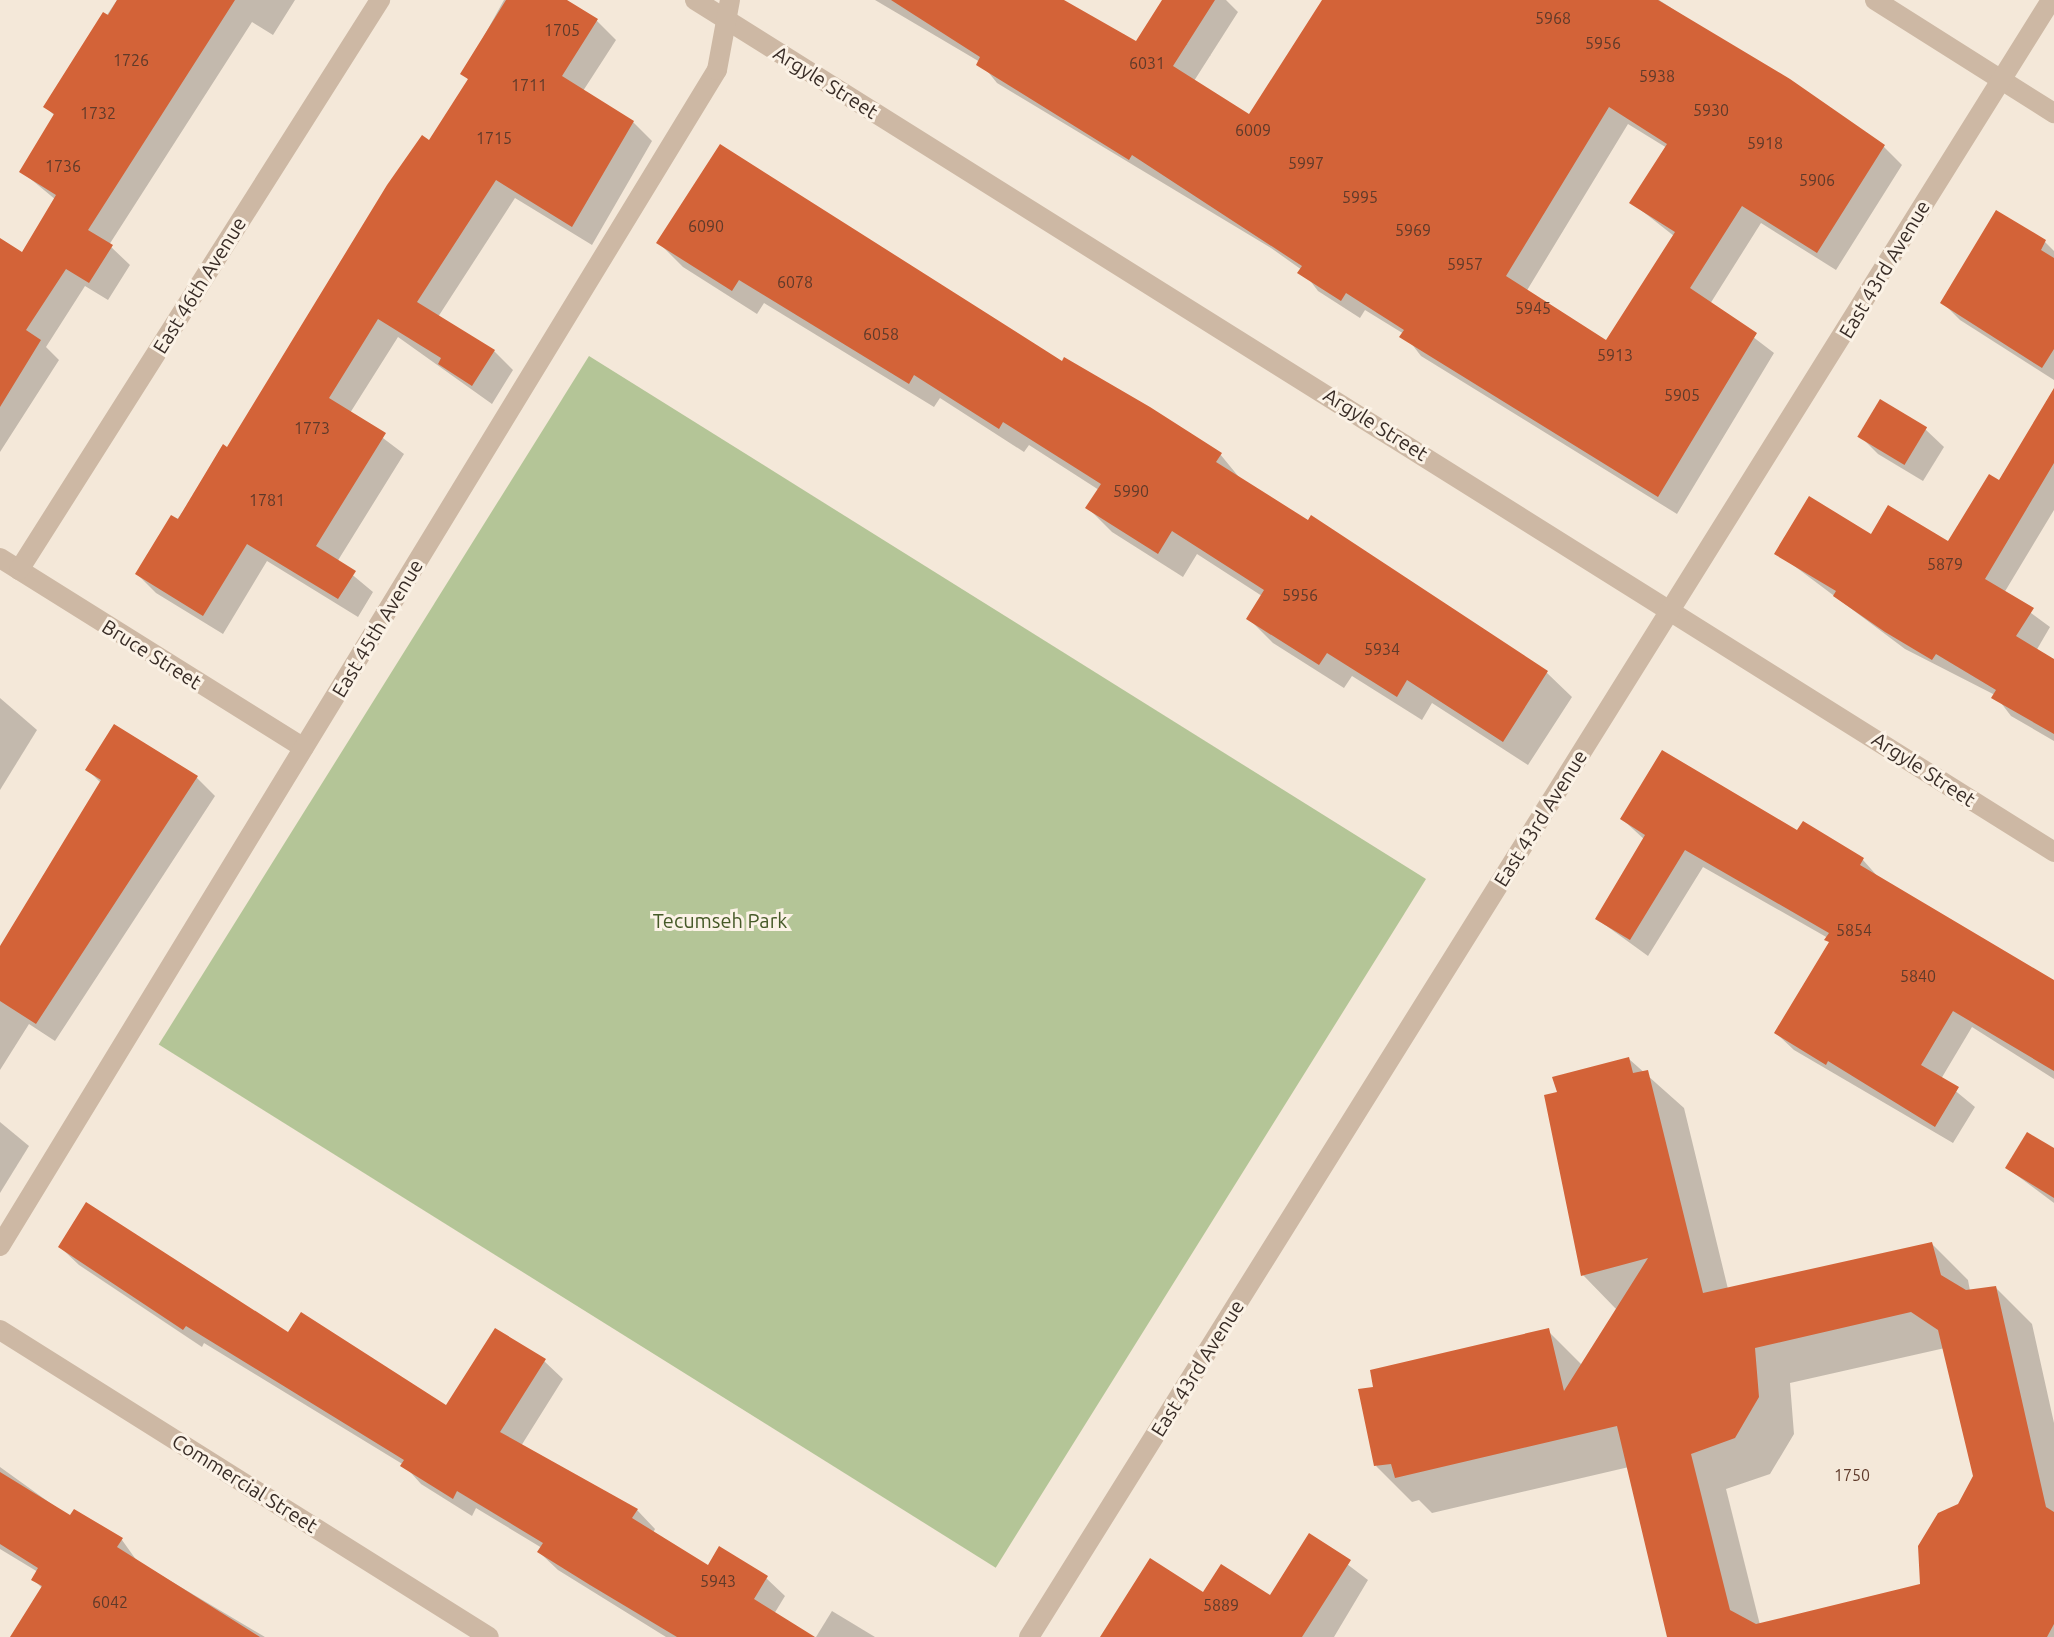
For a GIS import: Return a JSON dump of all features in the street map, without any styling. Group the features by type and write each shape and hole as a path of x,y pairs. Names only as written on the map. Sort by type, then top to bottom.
{"street":[{"name":"East 46th Avenue","path":"19,570 380,0"},
{"name":"Argyle Street","path":"695,0 728,10 2054,852"},
{"path":"1875,0 2054,113"},
{"name":"East 43rd Avenue","path":"1029,1637 2051,0"},
{"name":"East 45th Avenue","path":"0,1246 717,70 728,10"},
{"name":"Bruce Street","path":"0,558 304,748"},
{"name":"Commercial Street","path":"0,1330 489,1637"}],"green space":[{"name":"Tecumseh Park","path":"589,356 1426,879 996,1568 159,1045"}],"building":[{"path":"117,0 235,0 88,230 113,245 89,283 66,269 26,330 41,340 0,407 0,238 22,252 56,195 19,172 54,114 43,107 103,12 108,15"},
{"path":"506,0 567,0 598,19 562,76 634,121 572,227 496,180 417,302 495,350 472,386 438,364 441,358 378,319 329,398 386,433 316,546 356,571 338,599 247,544 203,616 135,574 171,515 178,519 223,444 227,447 387,185 422,135 429,140 468,79 460,74"},
{"path":"891,0 1064,0 1136,41 1162,0 1215,0 1173,66 1249,114 1322,0 1658,0 1790,79 1885,145 1817,253 1742,206 1690,288 1757,333 1658,497 1399,337 1404,330 1346,293 1341,301 1297,273 1302,266 1132,155 1129,160 976,65 980,57","holes":["1609,107 1667,144 1629,203 1675,232 1606,340 1506,276"]},
{"path":"720,144 1062,361 1064,357 1150,407 1222,453 1216,462 1308,520 1311,515 1548,671 1503,742 1407,680 1397,697 1327,653 1319,665 1246,619 1264,590 1172,531 1158,554 1085,508 1101,484 1003,422 999,429 914,375 909,384 739,280 732,291 656,243"},
{"path":"1996,210 2046,240 2041,250 2054,258 2054,349 2042,368 1940,303"},
{"path":"2054,388 2054,463 1985,579 2034,608 2016,636 2054,659 2054,734 1991,698 1996,690 1936,654 1932,660 1885,632 1833,596 1836,591 1774,554 1809,496 1871,534 1888,505 1948,541 1989,474 1999,480"},
{"path":"1880,399 1927,427 1904,465 1857,437"},
{"path":"114,724 198,776 36,1024 0,1001 0,946 101,780 85,770"},
{"path":"1662,750 1797,830 1803,821 1864,858 1860,865 2054,980 2054,1071 1953,1011 1921,1065 1959,1087 1935,1127 1828,1061 1826,1065 1774,1033 1829,942 1824,940 1829,933 1685,850 1630,940 1595,919 1645,835 1620,819"},
{"path":"1629,1057 1633,1073 1648,1070 1703,1293 1932,1242 1941,1275 1966,1290 1996,1286 2046,1507 2054,1512 2054,1624 2047,1637 1667,1637 1617,1426 1395,1478 1391,1464 1374,1466 1358,1389 1373,1387 1370,1370 1549,1328 1564,1391 1648,1258 1581,1276 1544,1095 1557,1092 1552,1077","holes":["1911,1312 1938,1330 1973,1476 1958,1504 1938,1513 1918,1546 1920,1584 1756,1624 1730,1610 1691,1454 1735,1438 1759,1397 1755,1348"]},
{"path":"2027,1132 2054,1148 2054,1198 2005,1168"},
{"path":"86,1202 288,1332 301,1312 446,1405 495,1328 546,1359 500,1432 638,1509 632,1518 708,1565 719,1546 768,1576 754,1599 815,1637 677,1637 537,1552 543,1543 457,1491 453,1499 400,1466 404,1460 186,1326 183,1330 58,1247"},
{"path":"0,1472 70,1515 74,1509 123,1538 117,1547 260,1637 10,1637 42,1586 31,1580 38,1568 0,1544"},
{"path":"1309,1533 1351,1560 1302,1637 1100,1637 1150,1558 1203,1592 1221,1564 1270,1595"}]}
